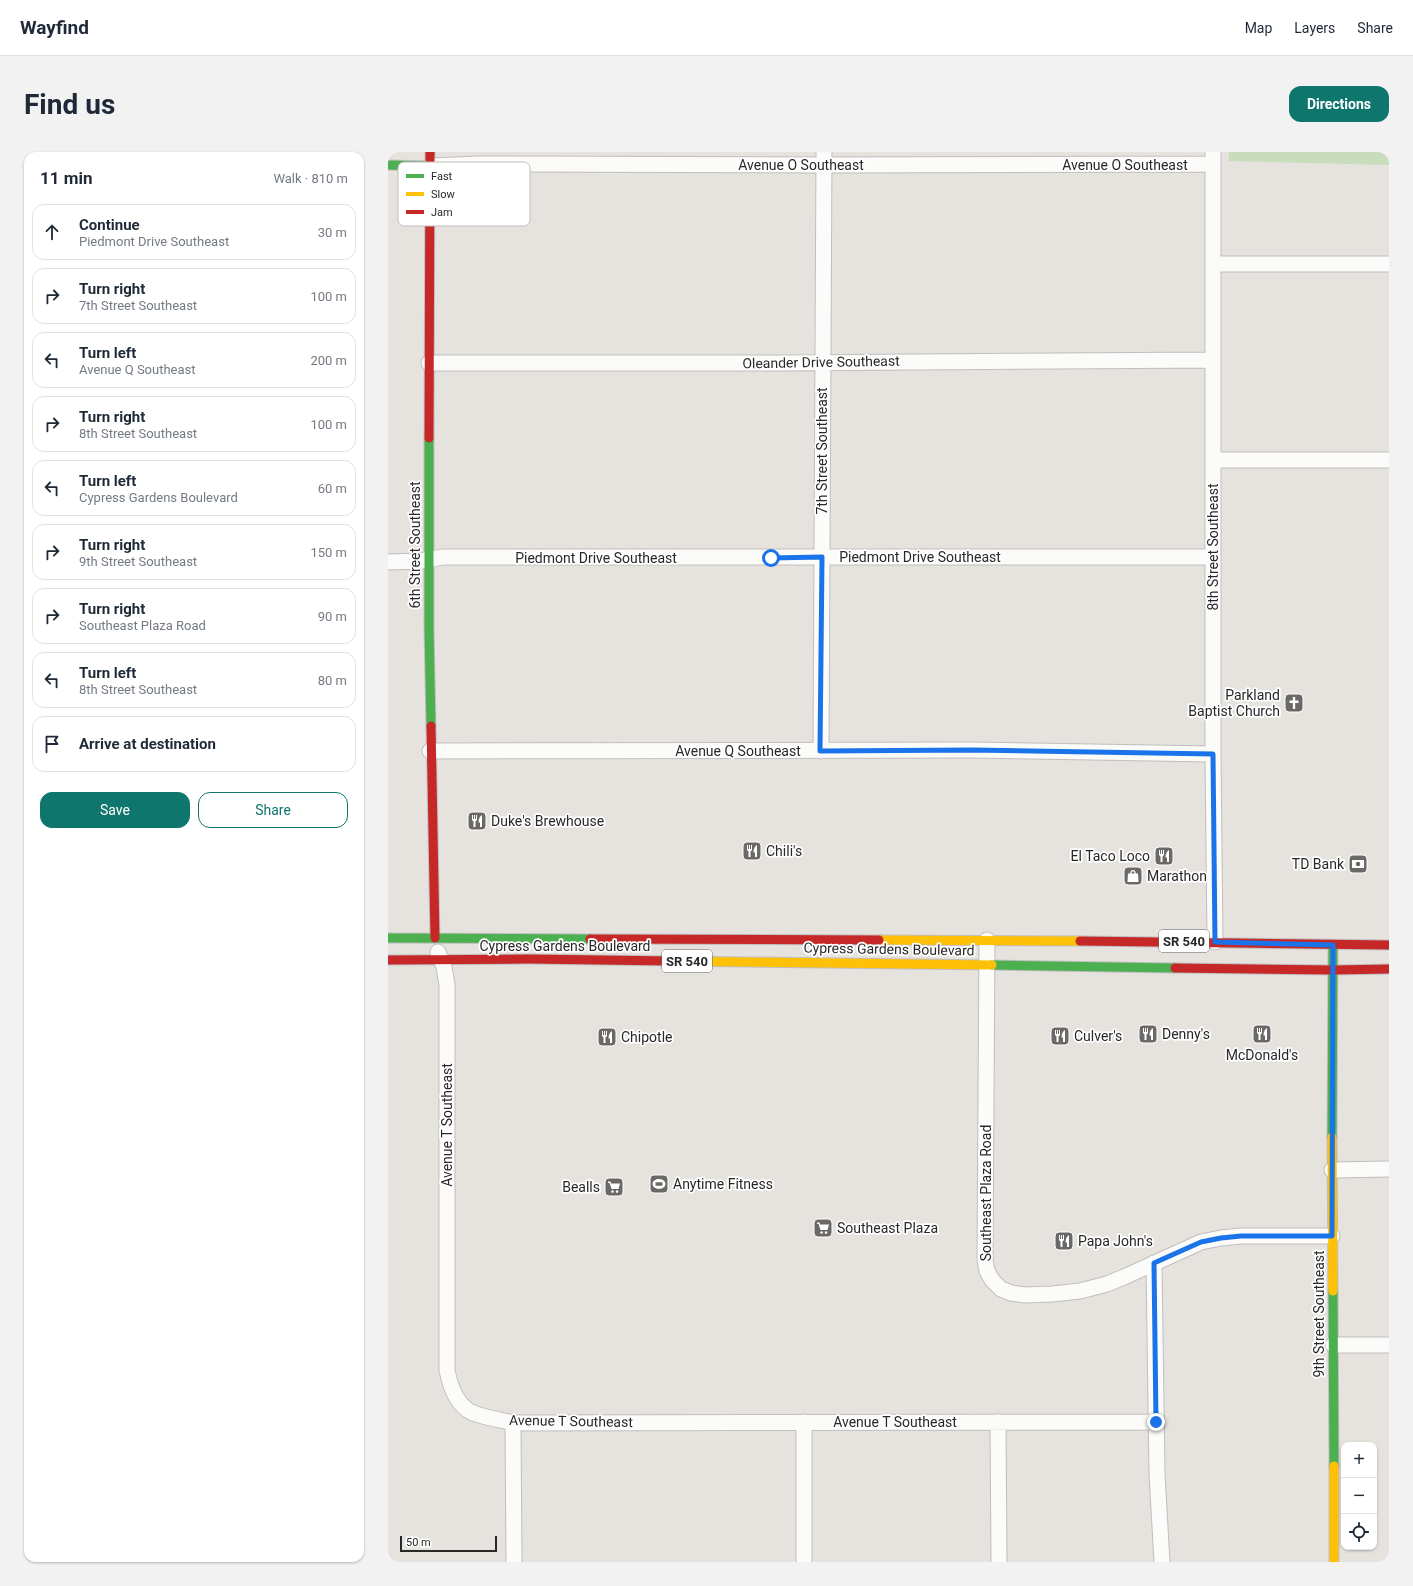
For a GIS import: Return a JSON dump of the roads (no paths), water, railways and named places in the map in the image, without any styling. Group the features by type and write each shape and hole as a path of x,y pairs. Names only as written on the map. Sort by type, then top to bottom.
{"main road":[{"name":"Avenue O Southeast","path":"409,162 430,159"},
{"name":"Avenue O Southeast","path":"388,165 398,164"},
{"name":"6th Street Southeast","path":"430,226 430,751 435,938"},
{"name":"Cypress Gardens Boulevard","path":"388,938 987,940 1389,945"},
{"path":"686,948 700,944 705,939"},
{"path":"753,949 783,944 800,939"},
{"path":"1169,952 1208,948 1215,942"},
{"name":"9th Street Southeast","path":"1333,945 1332,1236 1334,1562"},
{"path":"565,959 603,950"},
{"name":"Cypress Gardens Boulevard","path":"388,960 733,957 986,964 1333,970 1389,969"},
{"path":"1146,966 1153,957"}],"street":[{"name":"Avenue O Southeast","path":"530,163 824,159 1213,158"},
{"name":"8th Street Southeast","path":"1213,158 1213,754 1215,942"},
{"name":"Avenue O Southeast","path":"430,159 460,162"},
{"name":"7th Street Southeast","path":"820,751 824,159"},
{"path":"1214,264 1389,264"},
{"name":"Oleander Drive Southeast","path":"429,363 1214,360"},
{"path":"1213,460 1389,460"},
{"name":"Piedmont Drive Southeast","path":"388,562 413,562 443,557 1213,557"},
{"name":"Avenue Q Southeast","path":"430,751 972,750 1213,754"},
{"name":"Avenue T Southeast","path":"435,938 440,959 444,967 447,985 447,1370 452,1390 459,1401 471,1412 513,1423 1156,1422"},
{"name":"Southeast Plaza Road","path":"987,940 985,1260 987,1271 992,1280 1001,1289 1010,1293 1025,1295 1080,1291 1107,1284 1201,1242 1221,1238 1241,1236 1332,1236"},
{"path":"1332,1170 1389,1169"},
{"path":"1154,1263 1156,1422 1159,1528 1162,1562"},
{"path":"1333,1345 1389,1345"},
{"path":"804,1422 804,1562"},
{"path":"998,1422 999,1562"},
{"path":"513,1423 514,1562"}],"place":[{"name":"Parkland Baptist Church","path":"1294,703"},
{"name":"Duke's Brewhouse","path":"477,821"},
{"name":"Chili's","path":"752,851"},
{"name":"El Taco Loco","path":"1164,856"},
{"name":"TD Bank","path":"1358,864"},
{"name":"Marathon","path":"1133,876"},
{"name":"Denny's","path":"1148,1034"},
{"name":"McDonald's","path":"1262,1034"},
{"name":"Culver's","path":"1060,1036"},
{"name":"Chipotle","path":"607,1037"},
{"name":"Anytime Fitness","path":"659,1184"},
{"name":"Bealls","path":"614,1187"},
{"name":"Southeast Plaza","path":"823,1228"},
{"name":"Papa John's","path":"1064,1241"}]}
